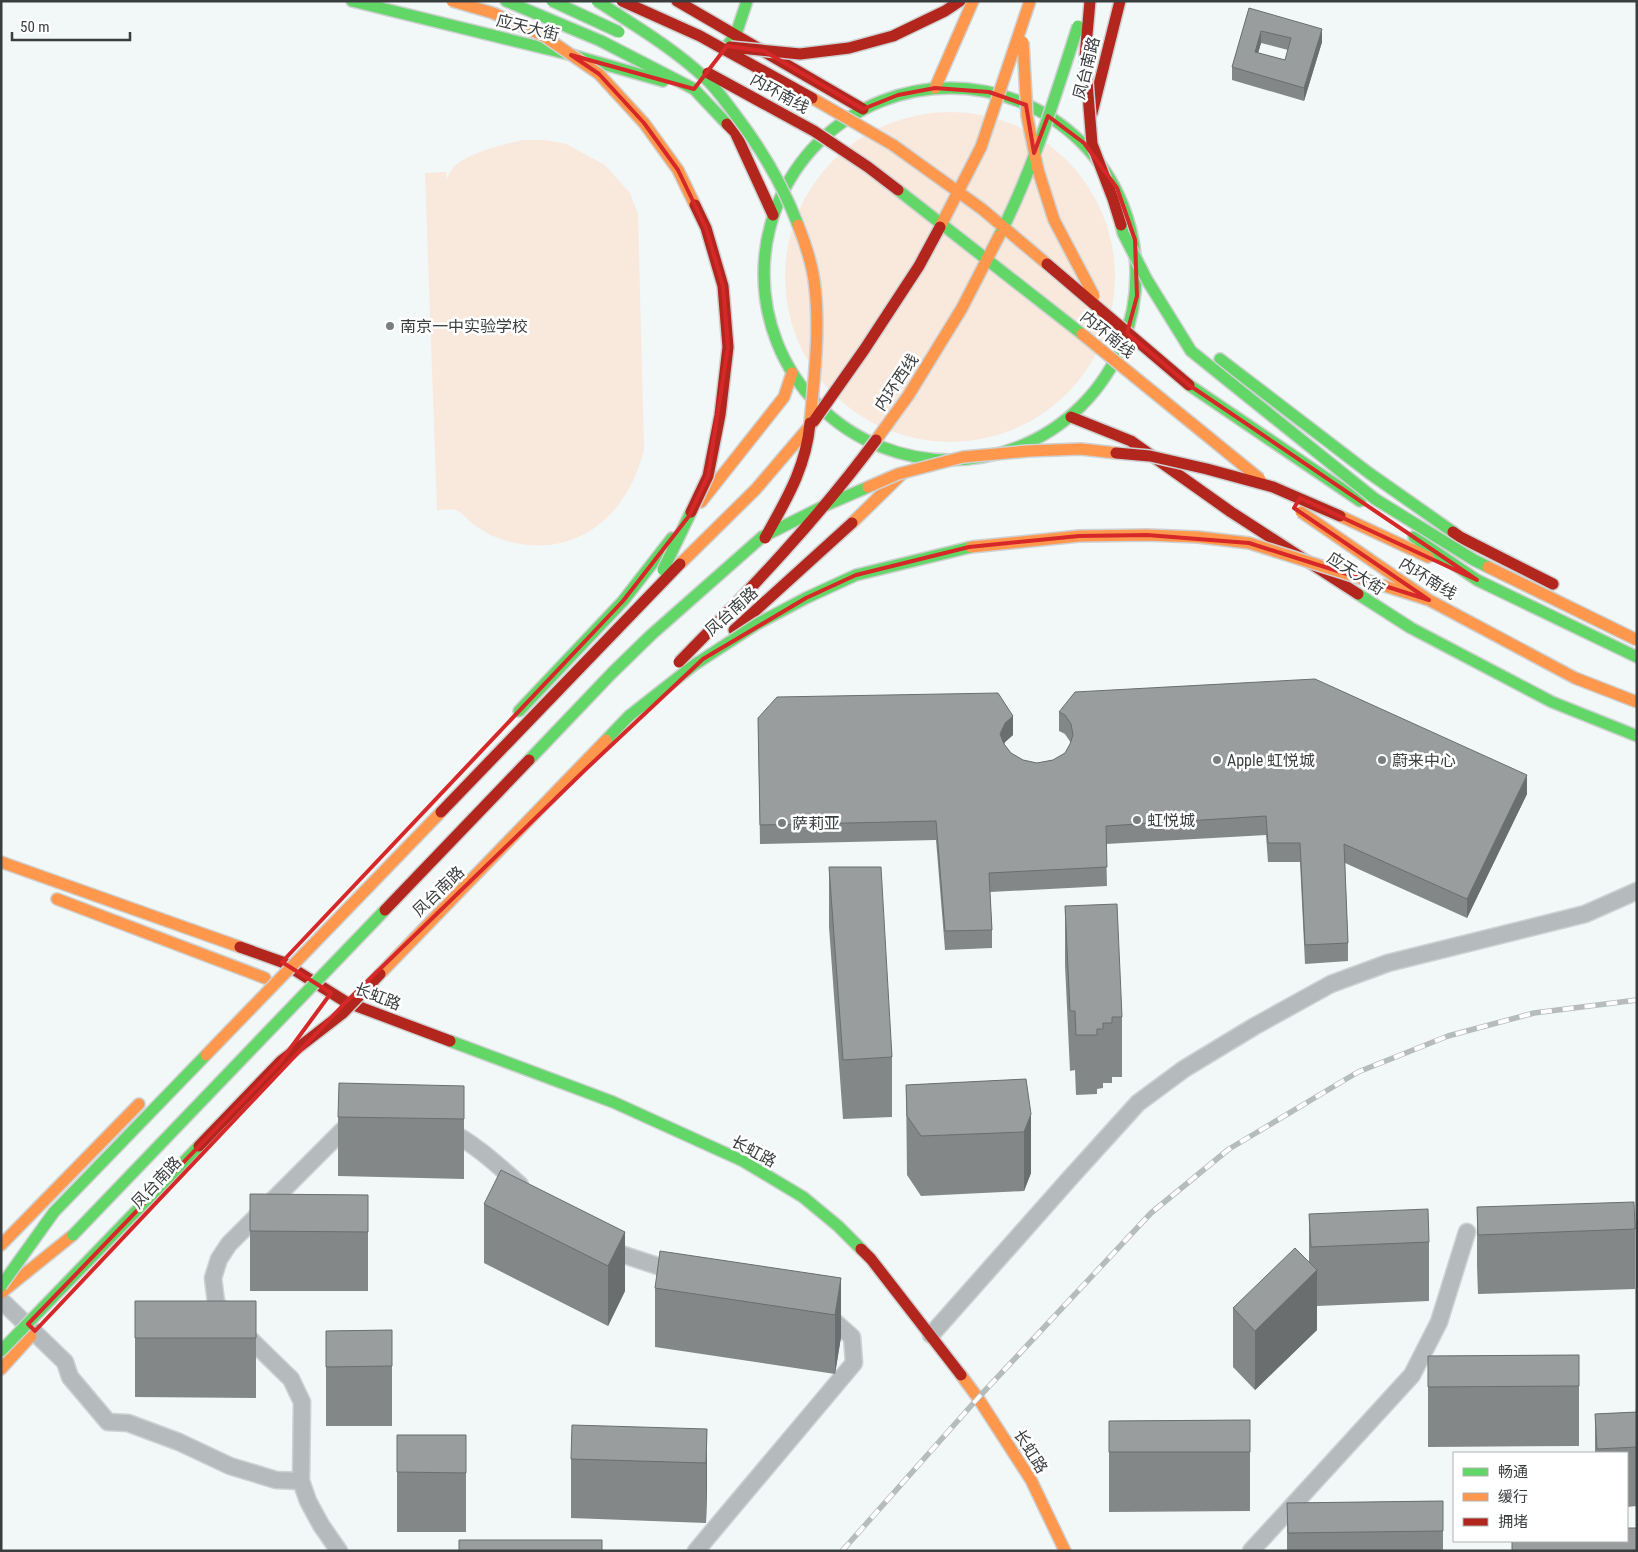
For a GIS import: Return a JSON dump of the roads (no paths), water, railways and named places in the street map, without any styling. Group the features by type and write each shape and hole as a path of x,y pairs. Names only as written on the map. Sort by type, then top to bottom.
{"main road":[{"name":"应天大街","path":"352,1 572,55 694,89"},
{"path":"452,1 493,14 544,36 599,74 644,123 678,170 706,228 723,286 728,347 720,415 708,476 678,542 649,595"},
{"name":"应天大街","path":"506,1 601,42 694,89 735,132 773,215"},
{"name":"内环南线","path":"552,1 698,67 814,131 868,167 1044,302 1304,514 1429,600 1575,678 1637,702"},
{"path":"589,1 657,28 741,49 800,54 849,48 893,36 946,11 960,1"},
{"path":"597,1 686,62 720,94 750,134 774,172 790,205 807,251 815,286 818,330 812,410 805,456 792,490 754,558 717,592"},
{"name":"内环南线","path":"622,1 700,36 893,145 982,210 1189,385 1477,580 1637,657"},
{"path":"677,1 863,109"},
{"path":"694,89 736,34 746,1"},
{"path":"935,88 973,1"},
{"path":"1024,1 1024,69 1027,116 1038,170 1054,220 1078,268 1132,360 1180,413"},
{"path":"1,1286 54,1212 471,782 649,595 756,489 816,419 919,266 951,207 981,147 1030,1"},
{"path":"1089,1 1085,57 1092,144 1113,199 1123,233 1147,280 1191,351 1375,499 1474,560 1637,640"},
{"name":"内环西线","path":"629,716 810,524 908,396 962,308 1013,209 1050,111 1074,37 1089,1"},
{"name":"凤台南路","path":"1084,143 1120,1"},
{"path":"935,88 989,92 1040,110 1084,143 1117,188 1135,240 1144,302 1103,382 1071,417 1025,445 973,459 919,458 869,442 826,413 792,373 774,336 764,296 764,255 773,215 787,183 808,154 833,129 863,109 898,95 935,88"},
{"path":"1144,302 1369,472 1460,537 1566,590"},
{"path":"511,720 623,601 784,397 792,373"},
{"name":"应天大街","path":"1071,417 1131,441 1231,512 1411,628 1552,702 1637,736"},
{"path":"1,1293 73,1235 651,634 762,537 824,506 898,474 963,457 1028,450 1081,449 1150,456 1273,487 1477,580"},
{"name":"凤台南路","path":"1,1369 322,1030 346,1002 586,769 713,649 834,540 919,458"},
{"path":"281,1061 343,1013 629,716 694,665 758,624 806,598 856,575 969,547 1079,536 1147,535 1198,537 1248,543 1429,600"},
{"name":"长虹路","path":"1,862 282,962 346,1002 614,1102 743,1161 803,1197 838,1226 870,1260 978,1398 1031,1480 1066,1551"},
{"path":"47,895 265,978"},
{"path":"255,986 282,962 299,942"},
{"path":"321,1003 342,982"},
{"path":"281,1061 304,1028"},
{"name":"凤台南路","path":"1,1352 281,1061"},
{"path":"1,1245 146,1098"}],"street":[{"path":"930,1335 1071,1176 1138,1104 1184,1069 1255,1026 1331,984 1388,964 1585,914 1610,905 1637,891"},
{"path":"339,1551 308,1501 301,1481 302,1402 291,1379 252,1341 230,1325 216,1302 213,1278 219,1259 229,1244 343,1130 376,1120"},
{"path":"429,1124 455,1134 495,1163 532,1196"},
{"path":"1251,1551 1412,1375 1439,1322 1467,1232"},
{"path":"592,1238 614,1252 667,1269 695,1273"},
{"path":"1,1300 65,1362 70,1377 108,1422 128,1423 179,1442 230,1466 276,1480 301,1481"},
{"path":"696,1551 854,1363 852,1337 819,1307 811,1304"}],"railway":[{"path":"842,1551 978,1398 1151,1213 1229,1149 1358,1072 1448,1036 1534,1013 1637,1000"}],"place":[{"name":"南京一中实验学校","path":"390,326"},
{"name":"Apple 虹悦城","path":"1217,760"},
{"name":"蔚来中心","path":"1382,760"},
{"name":"虹悦城","path":"1137,820"},
{"name":"萨莉亚","path":"782,823"}]}
